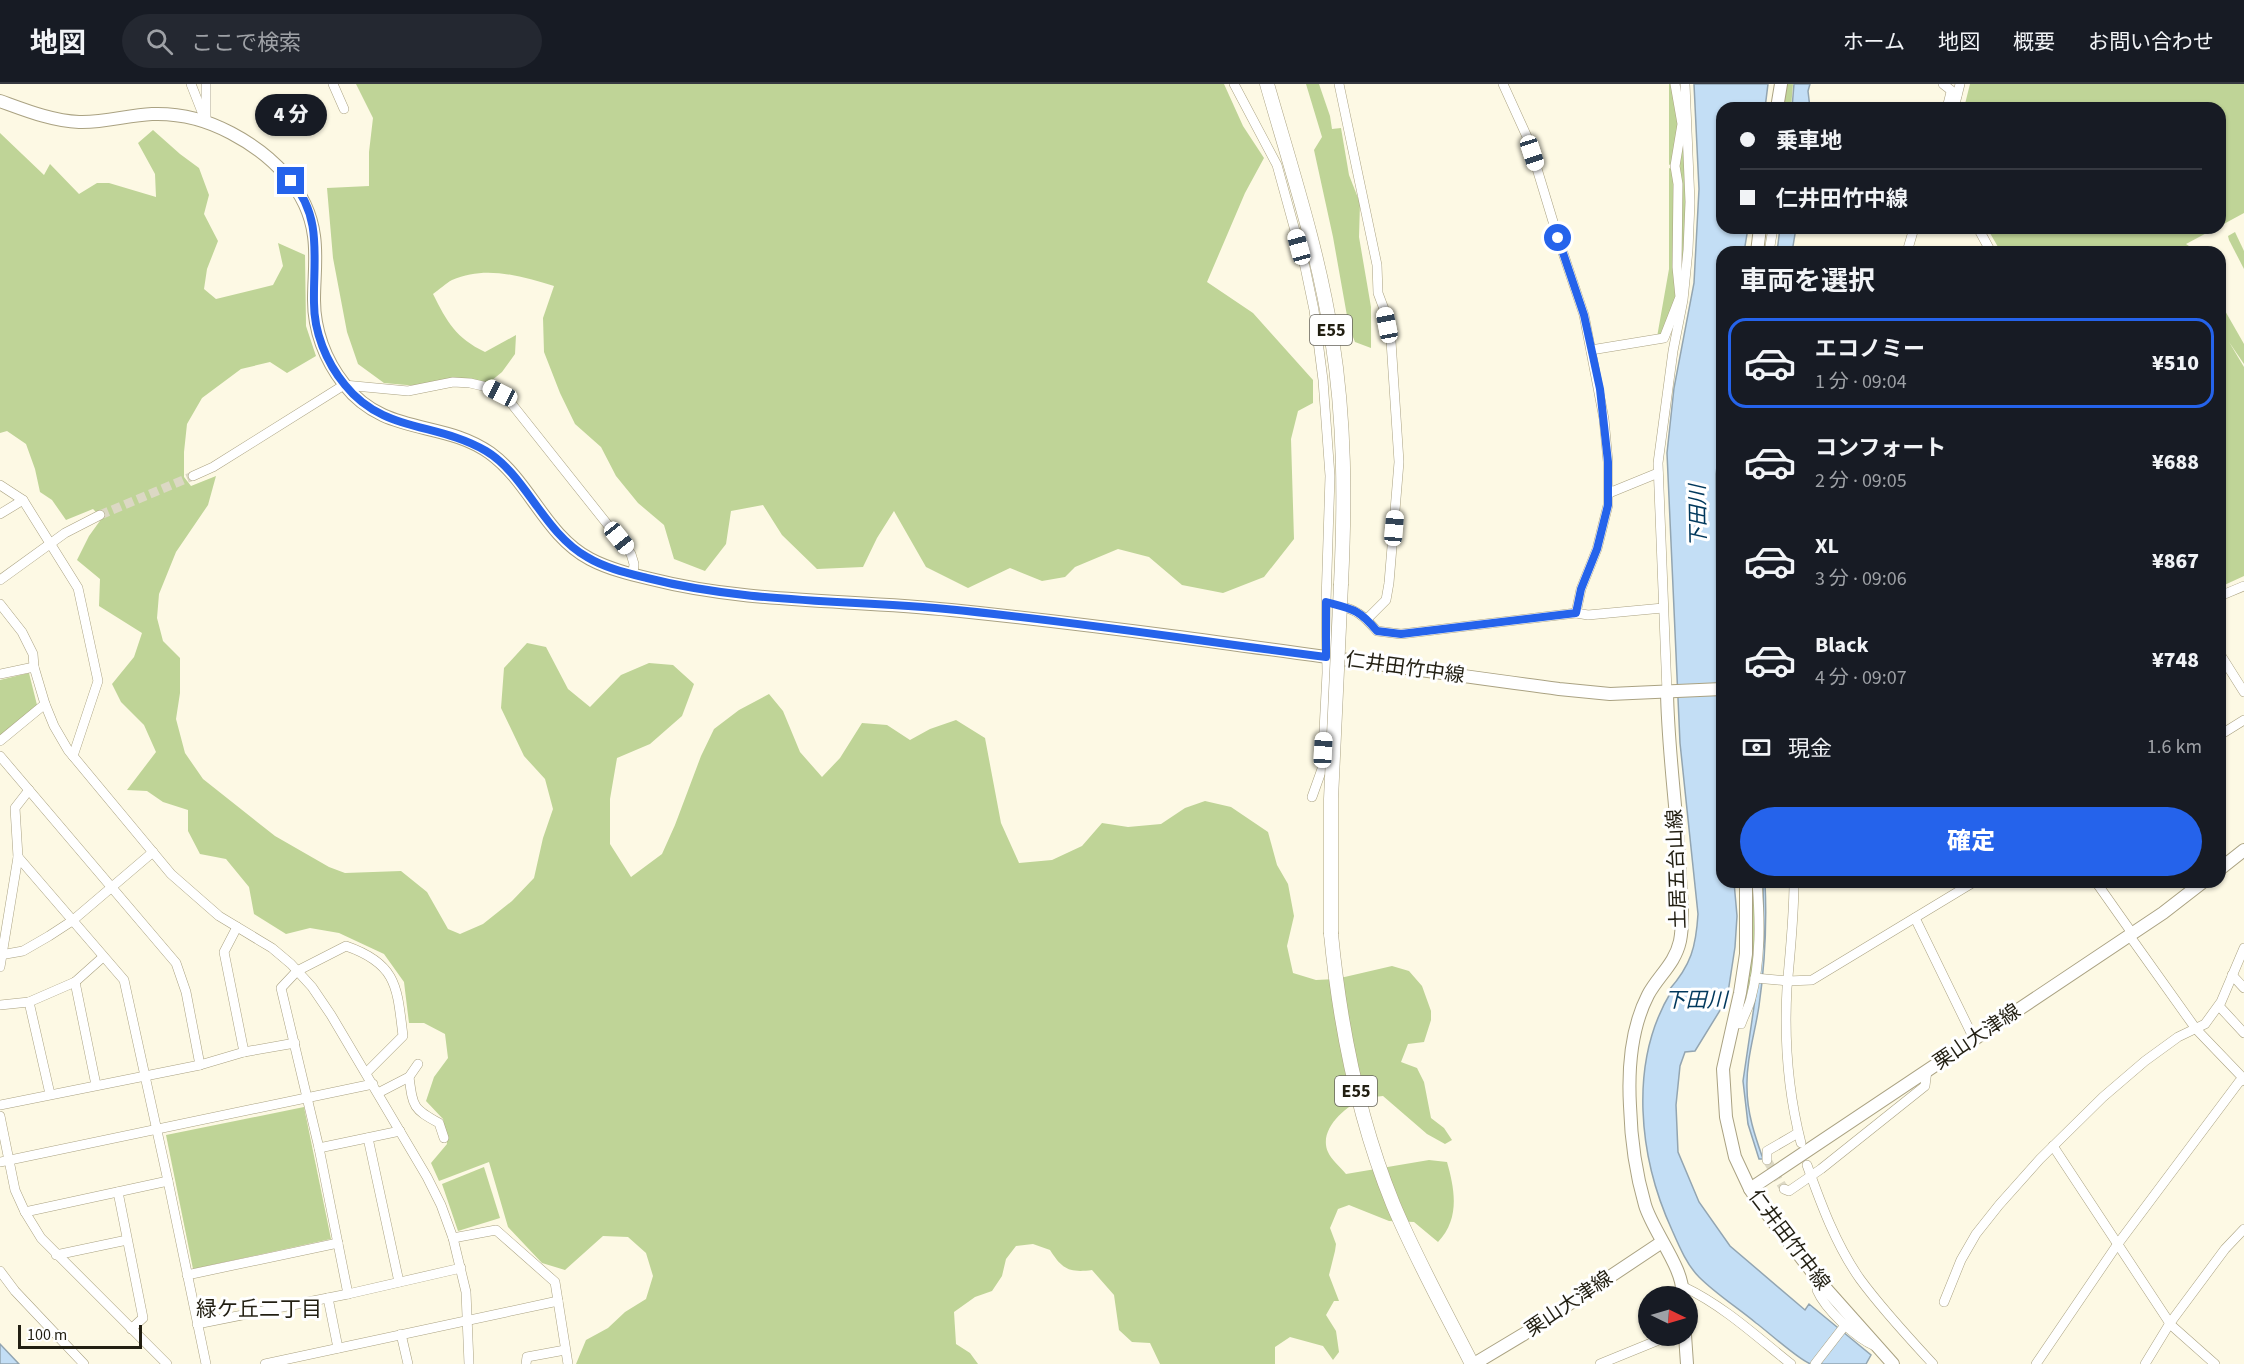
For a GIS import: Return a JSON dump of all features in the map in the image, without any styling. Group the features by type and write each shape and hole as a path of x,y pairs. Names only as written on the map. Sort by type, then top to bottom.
{"highway":[{"name":"E55","path":"1267,84 1314,251 1332,338 1341,417 1344,475 1330,834 1331,934 1341,1023 1355,1084 1376,1157 1409,1240 1473,1364"}],"main road":[{"path":"1778,102 1781,84"},
{"name":"仁井田竹中線","path":"0,101 33,112 81,122 153,114 184,116 206,122 232,134 261,152 299,190 309,214 314,232 316,267 314,303 317,328 323,350 344,385 368,408 385,418 463,438 490,454 509,472 557,534 586,557 613,569 686,588 737,596 945,609 1559,689 1610,694 1666,692"},
{"path":"1666,692 1716,689"},
{"name":"土居五台山線","path":"1666,692 1679,849 1682,928 1674,959 1649,994 1637,1026 1630,1070 1630,1090 1638,1174 1646,1207 1678,1272 1682,1286"},
{"path":"2226,864 2244,850"},
{"name":"仁井田竹中線","path":"1746,888 1746,954 1725,1057 1724,1099 1735,1157 1750,1190 1820,1282 1893,1364"},
{"name":"栗山大津線","path":"1750,1190 2163,913 2195,888"},
{"name":"栗山大津線","path":"1473,1364 1524,1334 1662,1242"},
{"path":"1685,1346 1687,1364"}],"street":[{"path":"191,84 206,122"},
{"path":"206,84 206,122"},
{"path":"333,84 344,109"},
{"path":"1234,84 1277,165 1305,267 1314,310 1323,380 1329,443 1330,511 1322,769 1312,797"},
{"path":"1339,84 1377,265 1378,293 1384,309 1390,341 1400,462 1386,600 1367,619"},
{"path":"1503,84 1528,139 1584,315 1604,419 1609,493 1597,549 1581,589 1576,613"},
{"path":"1675,84 1685,123"},
{"path":"1666,692 1658,473 1668,385 1688,250 1690,202 1685,123 1686,84"},
{"path":"1949,89 1960,84"},
{"path":"1591,350 1664,338 1681,299"},
{"path":"193,476 344,385 408,391 453,382 488,387 500,393 520,415 631,554 634,564 633,574"},
{"path":"1609,493 1658,473"},
{"path":"0,485 23,501 78,588 98,681 73,756"},
{"path":"0,514 23,501"},
{"path":"0,580 51,542 100,515"},
{"path":"2226,594 2244,586"},
{"path":"1326,602 1355,609 1377,631 1401,634 1576,613 1588,615 1663,609"},
{"path":"0,604 22,632 33,654 34,667 45,704 54,726 73,756 171,874 201,902 272,948 297,970 312,987 366,1073 427,1177 453,1238 461,1268 468,1320 469,1364"},
{"path":"2226,664 2244,692"},
{"path":"0,674 34,667"},
{"path":"0,741 45,704"},
{"path":"2226,731 2244,720"},
{"path":"0,756 176,963 186,992 200,1065"},
{"path":"0,967 18,857 15,808 29,790"},
{"path":"1,955 23,951 72,921 153,852"},
{"path":"18,857 124,980 206,1364"},
{"path":"1733,1023 1741,1024 1759,979 1757,888"},
{"path":"1794,888 1788,981 1787,1069 1801,1143"},
{"path":"1759,979 1812,980 1964,888"},
{"path":"2037,1364 2119,1243 2239,1082 2244,1080 2196,1029 2100,888"},
{"path":"1915,918 1974,1039"},
{"path":"237,927 224,952 244,1052"},
{"path":"348,1294 319,1148 281,988 297,970 346,946 376,959 397,987 403,1036 366,1073"},
{"path":"1944,1302 1961,1260 1976,1234 1999,1205 2053,1146 2103,1097 2178,1036 2205,1024 2218,1006 2244,948"},
{"path":"0,1005 29,1002 75,982 103,957"},
{"path":"2232,975 2244,988"},
{"path":"75,982 96,1085"},
{"path":"29,1002 50,1094"},
{"path":"2218,1006 2244,1034"},
{"path":"0,1105 200,1065 244,1052 295,1043"},
{"path":"4,1161 308,1098 375,1088 408,1077 418,1064"},
{"path":"1784,1189 1789,1191 1811,1176 1925,1086 1928,1070"},
{"path":"408,1077 413,1103 419,1112 439,1123 444,1138"},
{"path":"0,1116 4,1161 25,1212 41,1238 166,1364"},
{"path":"319,1148 400,1131"},
{"path":"1767,1160 1767,1151 1798,1133"},
{"path":"368,1138 399,1282"},
{"path":"2053,1146 2170,1323 2215,1364"},
{"path":"1807,1165 1832,1228 1859,1277 1895,1323 1933,1364"},
{"path":"25,1212 168,1181"},
{"path":"118,1192 143,1318 131,1329"},
{"path":"2145,1364 2170,1323 2225,1249 2244,1229"},
{"path":"453,1238 496,1230 555,1282 568,1364"},
{"path":"56,1255 127,1240"},
{"path":"187,1275 339,1243"},
{"path":"198,1324 348,1294 461,1268"},
{"path":"0,1271 15,1291 84,1364"},
{"path":"1820,1282 1817,1290 1821,1300 1862,1341 1877,1347"},
{"path":"1698,1296 1723,1310 1791,1364"},
{"path":"328,1298 338,1348"},
{"path":"265,1364 283,1362 558,1301"},
{"path":"1815,1364 1845,1325"},
{"path":"401,1334 408,1364"},
{"path":"1600,1364 1644,1346"},
{"path":"526,1364 527,1357 566,1350"}],"green space":[{"path":"356,84 1224,84 1243,126 1264,158 1245,193 1207,282 1253,313 1313,380 1313,403 1298,411 1291,439 1294,539 1264,577 1223,593 1182,585 1149,557 1118,549 1075,567 1065,577 1042,581 1010,568 968,588 926,567 894,511 863,567 817,569 782,535 763,505 731,511 726,544 705,571 674,559 664,525 638,503 616,476 601,447 575,424 560,393 544,352 543,318 554,286 516,276 478,273 452,280 433,294 459,335 485,352 516,335 515,354 502,372 485,386 418,386 384,383 358,364 347,332 333,258 327,188 369,186 369,152 373,118"},
{"path":"1306,84 1319,84 1332,129 1341,128 1349,175 1360,203 1359,237 1371,307 1371,348 1355,342 1349,327 1314,150 1322,137"},
{"path":"1669,84 1673,84 1681,121 1673,163 1669,165"},
{"path":"1787,84 1793,84 1792,102 1784,102"},
{"path":"1970,84 2244,84 2244,213 2226,223 2226,102 1966,102"},
{"path":"1684,127 1687,179 1682,294 1680,159"},
{"path":"153,130 199,168 209,195 204,214 218,241 207,269 204,289 216,299 273,285 283,266 278,243 305,255 306,326 316,356 287,373 270,362 241,369 202,398 187,424 184,477 191,486 216,476 208,505 176,552 159,594 157,618 163,641 180,658 180,693 176,719 185,753 203,779 275,836 329,867 345,873 401,871 427,892 448,929 460,934 483,924 512,901 534,878 543,838 553,809 545,779 524,756 501,708 504,668 527,643 546,647 568,689 590,707 621,675 649,663 673,665 694,684 682,716 650,744 617,758 610,799 610,844 631,877 662,854 714,729 739,710 769,694 783,711 800,752 822,777 840,758 862,723 887,725 910,740 930,729 956,720 985,738 1001,823 1019,863 1052,860 1082,846 1102,823 1128,827 1161,824 1185,808 1205,801 1231,807 1268,832 1277,865 1288,884 1294,916 1287,946 1293,973 1316,980 1336,979 1392,966 1409,971 1422,986 1431,1011 1431,1020 1424,1042 1408,1044 1401,1062 1417,1068 1424,1082 1431,1118 1444,1128 1452,1140 1445,1144 1427,1134 1383,1096 1364,1099 1349,1107 1330,1127 1326,1144 1329,1155 1346,1174 1429,1160 1447,1162 1452,1183 1453,1214 1450,1224 1438,1242 1414,1222 1389,1221 1349,1205 1338,1209 1330,1228 1336,1244 1329,1275 1339,1301 1334,1301 1326,1315 1336,1331 1339,1352 1333,1360 1323,1346 1290,1337 1275,1347 1275,1364 1160,1364 1150,1343 1132,1342 1119,1330 1114,1295 1092,1270 1077,1271 1067,1268 1058,1262 1050,1250 1033,1244 1016,1246 1006,1259 1002,1276 992,1291 975,1297 954,1312 956,1344 970,1353 978,1364 576,1364 586,1340 608,1328 625,1312 646,1299 653,1276 646,1253 628,1237 603,1236 565,1270 542,1263 508,1227 489,1162 439,1181 431,1163 447,1144 443,1119 426,1101 434,1077 448,1058 445,1034 424,1023 409,1023 404,982 384,954 339,933 310,928 286,934 254,914 249,887 226,859 200,854 188,831 188,810 163,802 147,791 127,790 156,752 144,725 121,702 112,684 134,657 142,633 99,606 100,579 77,560 89,536 102,518 93,509 66,520 52,500 40,492 26,444 7,431 0,433 0,133 44,175 50,164 79,194 97,183 109,183 156,197 155,174 138,143"},
{"path":"1669,168 1674,170 1678,291 1663,336 1657,337 1669,269"},
{"path":"2235,232 2244,251 2244,269 2228,236"},
{"path":"1990,234 2205,234 2186,244 2189,246 1998,246"},
{"path":"2226,312 2244,344 2244,364 2229,342 2244,367 2244,576 2226,584"},
{"path":"29,673 37,705 0,737 0,680"},
{"path":"1750,888 1756,888 1752,983 1743,1009 1749,972"},
{"path":"304,1107 331,1239 193,1269 166,1135"},
{"path":"484,1167 500,1218 458,1231 442,1184"}],"water":[{"name":"下田川","path":"1694,84 1768,84 1766,102 1716,102 1716,234 1747,234 1745,246 1716,246 1716,888 1735,888 1737,916 1727,999 1695,1051 1685,1052 1680,1066 1676,1105 1678,1152 1699,1202 1730,1246 1805,1310 1809,1304 1871,1355 1866,1364 1811,1364 1806,1362 1699,1277 1684,1255 1661,1202 1646,1142 1643,1111 1648,1049 1657,1020 1671,992 1669,990 1683,972 1691,955 1698,914 1680,743 1667,453 1674,388 1694,283 1699,189"},
{"path":"1794,84 1810,84 1809,102 1792,102"},
{"path":"1779,234 1795,234 1793,246 1778,246"},
{"path":"1763,888 1765,888 1764,959 1747,1078 1750,1115 1763,1159 1759,1159 1748,1124 1743,1081 1764,939"},
{"path":"0,1344 19,1364 0,1364"}],"tunnel":[{"path":"100,515 193,476"},
{"path":"1767,1160 1784,1189"}],"district":[{"name":"緑ケ丘二丁目","path":"259,1309"}],"route":[{"path":"291,181 299,190 314,232 316,267 314,303 317,328 323,350 344,385 368,408 385,418 463,438 490,454 509,472 557,534 586,557 613,569 686,588 737,596 945,609 1326,657 1326,602 1355,609 1377,631 1401,634 1576,613 1581,589 1597,549 1608,505 1608,462 1600,389 1584,315 1558,238"}]}
